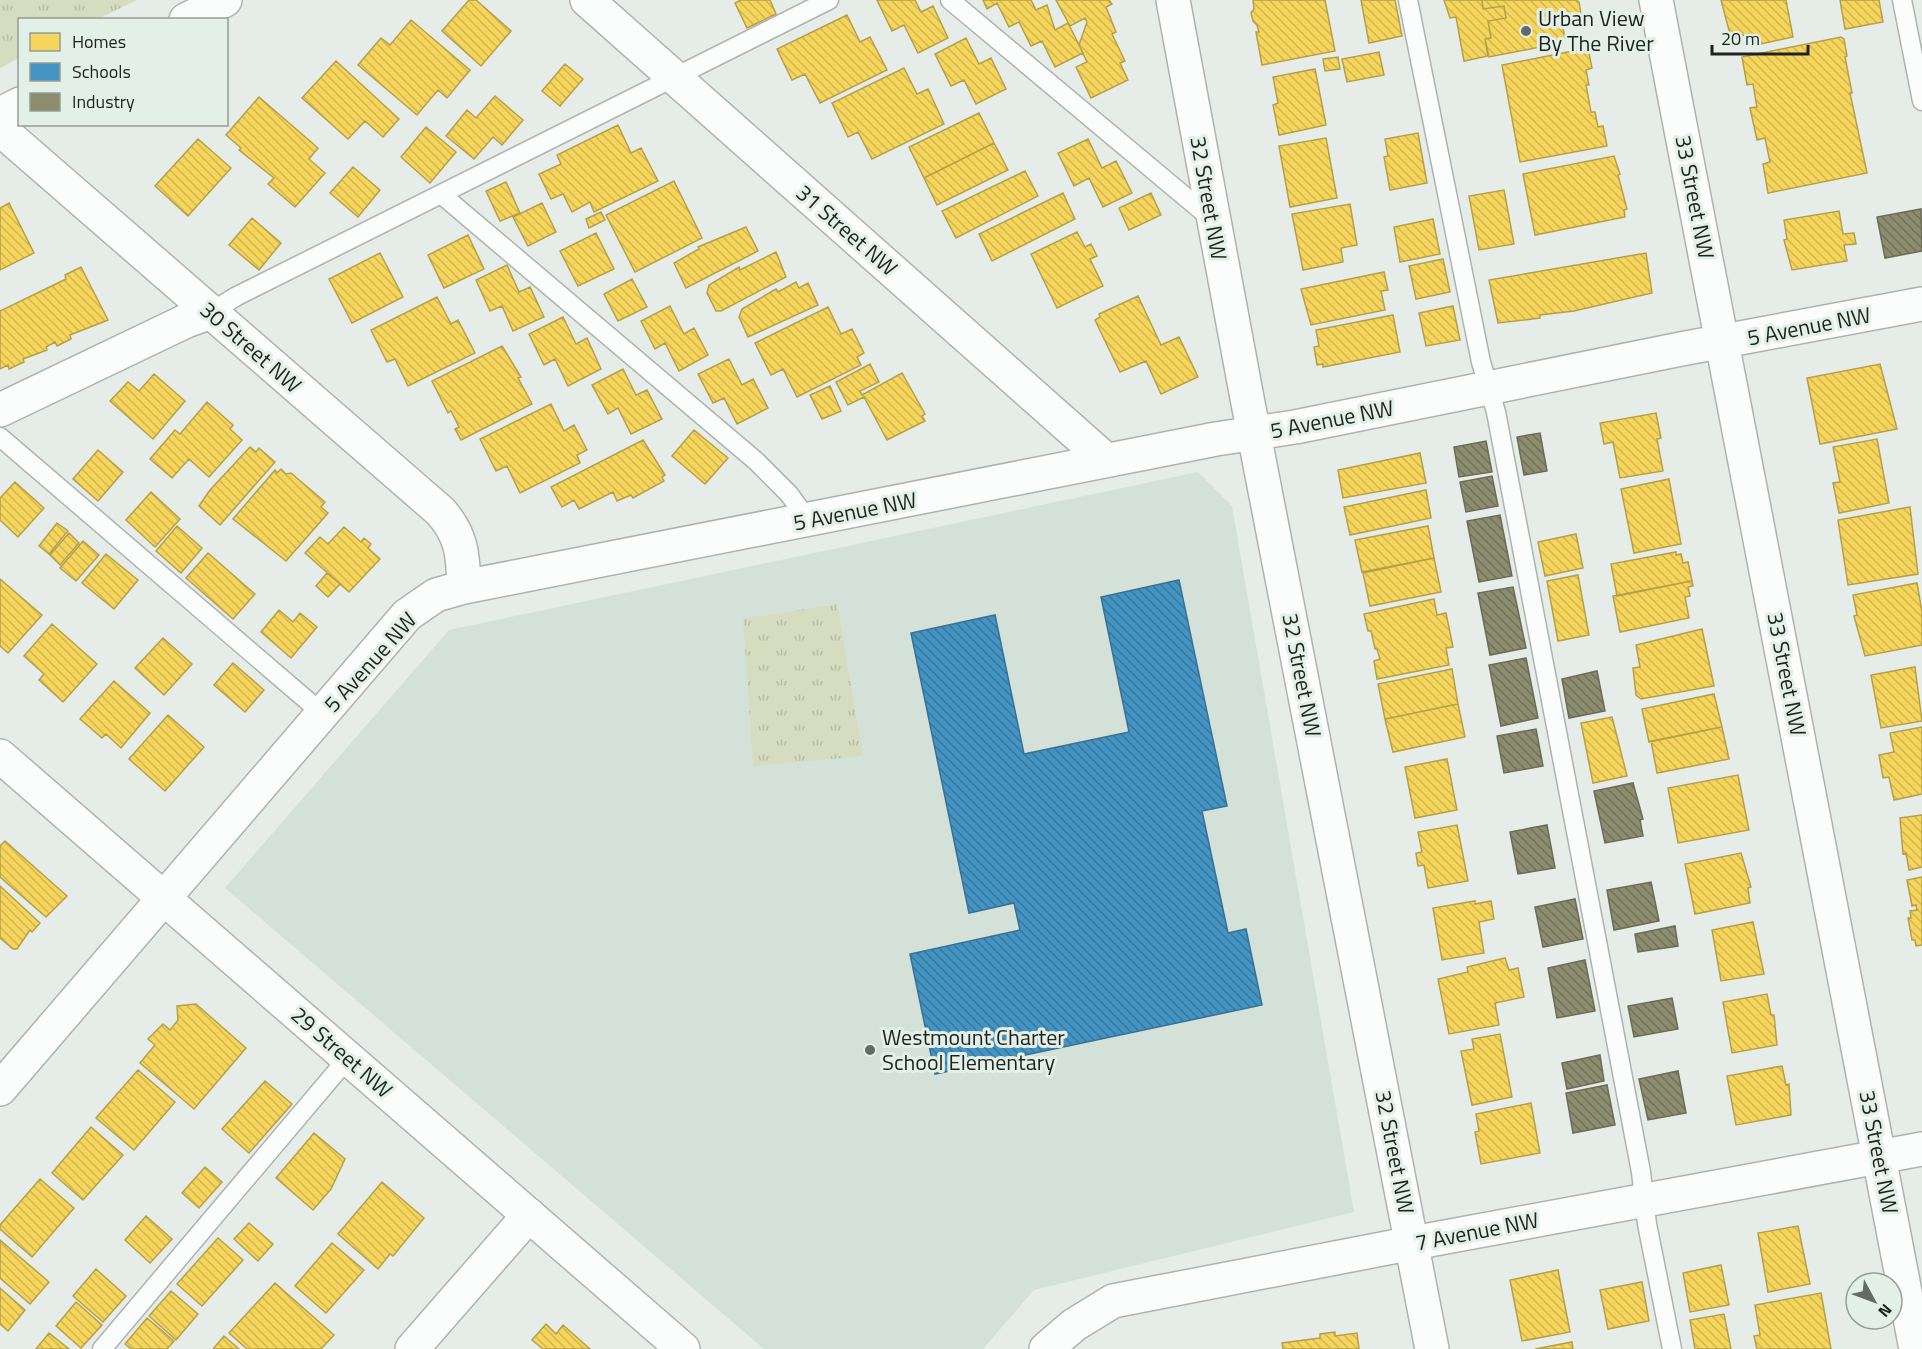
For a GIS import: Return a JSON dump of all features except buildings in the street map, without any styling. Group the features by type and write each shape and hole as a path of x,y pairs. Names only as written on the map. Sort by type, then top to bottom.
{"street":[{"path":"190,18 225,0"},
{"name":"31 Street NW","path":"587,0 1106,460"},
{"name":"32 Street NW","path":"1173,0 1254,434 1432,1349"},
{"name":"33 Street NW","path":"1656,0 1916,1349"},
{"path":"0,114 18,105"},
{"name":"30 Street NW","path":"0,129 440,511 453,525 463,554 464,586"},
{"name":"5 Avenue NW","path":"0,1089 407,615 436,595 464,586 1106,460 1254,434 1922,304"},
{"path":"0,410 186,321 211,312"},
{"name":"29 Street NW","path":"0,756 683,1349"},
{"name":"7 Avenue NW","path":"1055,1346 1113,1301 1644,1199 1922,1149"},
{"path":"412,1349 529,1215"}],"lane":[{"path":"211,312 237,296 829,0"},
{"path":"950,0 1213,220"},
{"path":"1408,0 1516,518 1672,1349"},
{"path":"1902,0 1918,58 1922,101"},
{"path":"442,195 756,461 789,494 808,520"},
{"path":"0,437 323,714"},
{"path":"102,1349 348,1058"}],"shaded area":[{"name":"Westmount Charter School Elementary","path":"1198,472 1232,506 1354,1212 1034,1290 983,1349 764,1349 225,888 449,630"}],"green space":[{"path":"0,0 137,0 100,18 18,18 18,59 0,68"},
{"path":"837,604 863,756 753,766 743,619"}],"place":[{"name":"Urban View By The River","path":"1526,31"},
{"name":"Westmount Charter School Elementary","path":"870,1050"}]}
